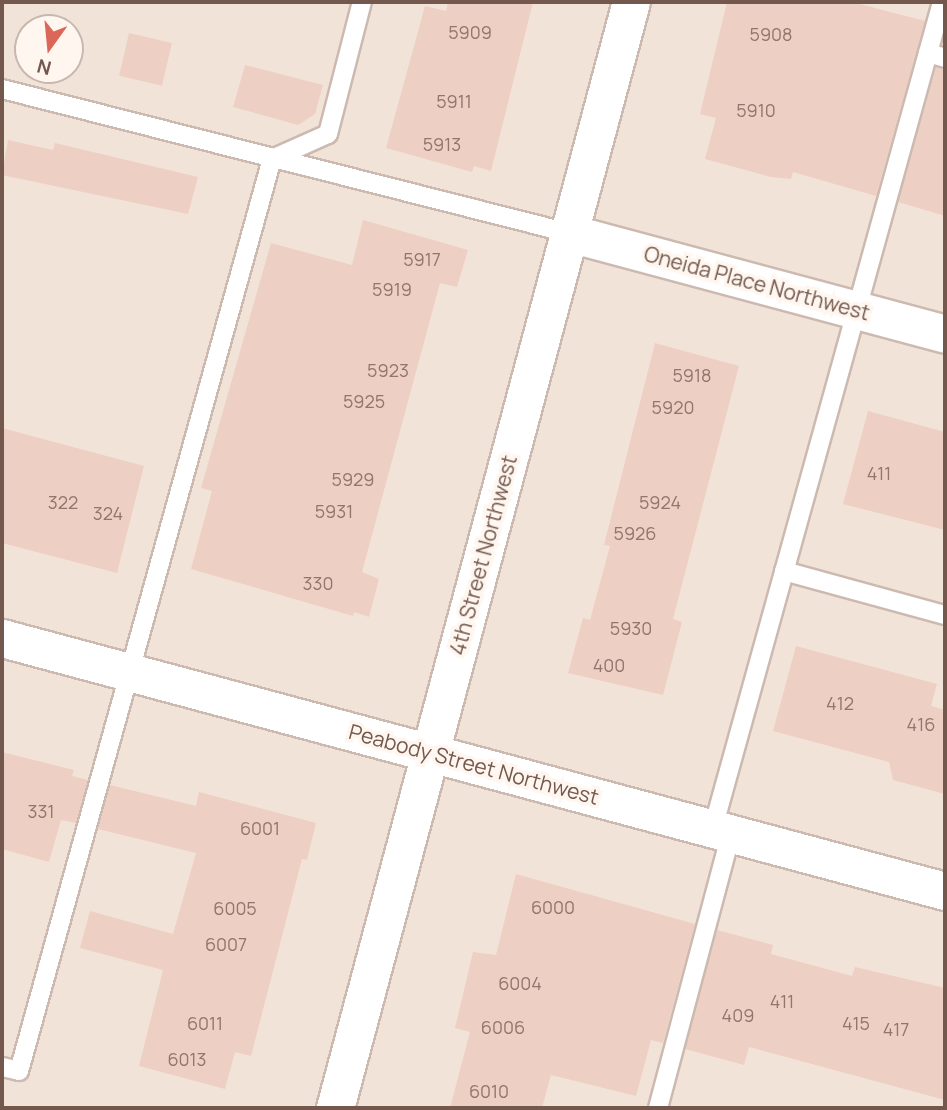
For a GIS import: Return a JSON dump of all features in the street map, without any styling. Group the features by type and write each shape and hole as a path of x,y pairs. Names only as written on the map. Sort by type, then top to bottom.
{"street":[{"name":"4th Street Northwest","path":"335,1108 631,2"},
{"name":"Oneida Place Northwest","path":"569,233 945,334"},
{"name":"Peabody Street Northwest","path":"2,638 945,891"}],"lane":[{"path":"272,159 328,134 362,2"},
{"path":"658,1108 784,570 857,310 937,56 942,2"},
{"path":"2,89 569,233"},
{"path":"2,1066 19,1072 133,673 272,159"},
{"path":"784,570 945,615"}],"shaded area":[{"path":"2,2 945,2 945,1108 2,1108"}],"building":[{"path":"448,2 533,2 491,171 474,166 472,172 386,148 425,6 446,11"},
{"path":"727,2 852,2 925,21 876,196 793,172 791,179 771,177 705,159 716,118 700,114"},
{"path":"129,33 172,43 162,86 119,76"},
{"path":"245,65 323,85 315,114 298,125 233,107"},
{"path":"936,67 945,69 945,216 898,202"},
{"path":"8,140 53,150 55,143 198,177 188,214 2,175"},
{"path":"363,220 468,250 457,287 440,283 362,572 379,579 369,617 354,612 353,616 191,569 212,491 201,488 271,243 352,265"},
{"path":"655,343 739,366 673,619 682,622 663,695 568,673 583,618 590,620 610,546 604,545"},
{"path":"868,411 945,432 945,530 843,504"},
{"path":"2,428 144,466 117,573 2,543"},
{"path":"796,646 937,684 931,706 945,710 945,794 893,780 889,762 773,731"},
{"path":"2,752 74,770 72,776 88,780 76,823 61,820 49,862 2,849"},
{"path":"110,785 196,806 199,792 316,823 307,860 302,859 251,1056 235,1052 225,1089 139,1066 163,970 80,948 90,911 173,934 196,853 98,829"},
{"path":"516,874 695,924 663,1043 651,1040 636,1096 551,1075 542,1108 450,1108 470,1032 455,1028 473,952 496,955"},
{"path":"717,930 773,945 771,954 852,976 855,967 945,988 945,1100 749,1047 744,1065 685,1049"}]}
